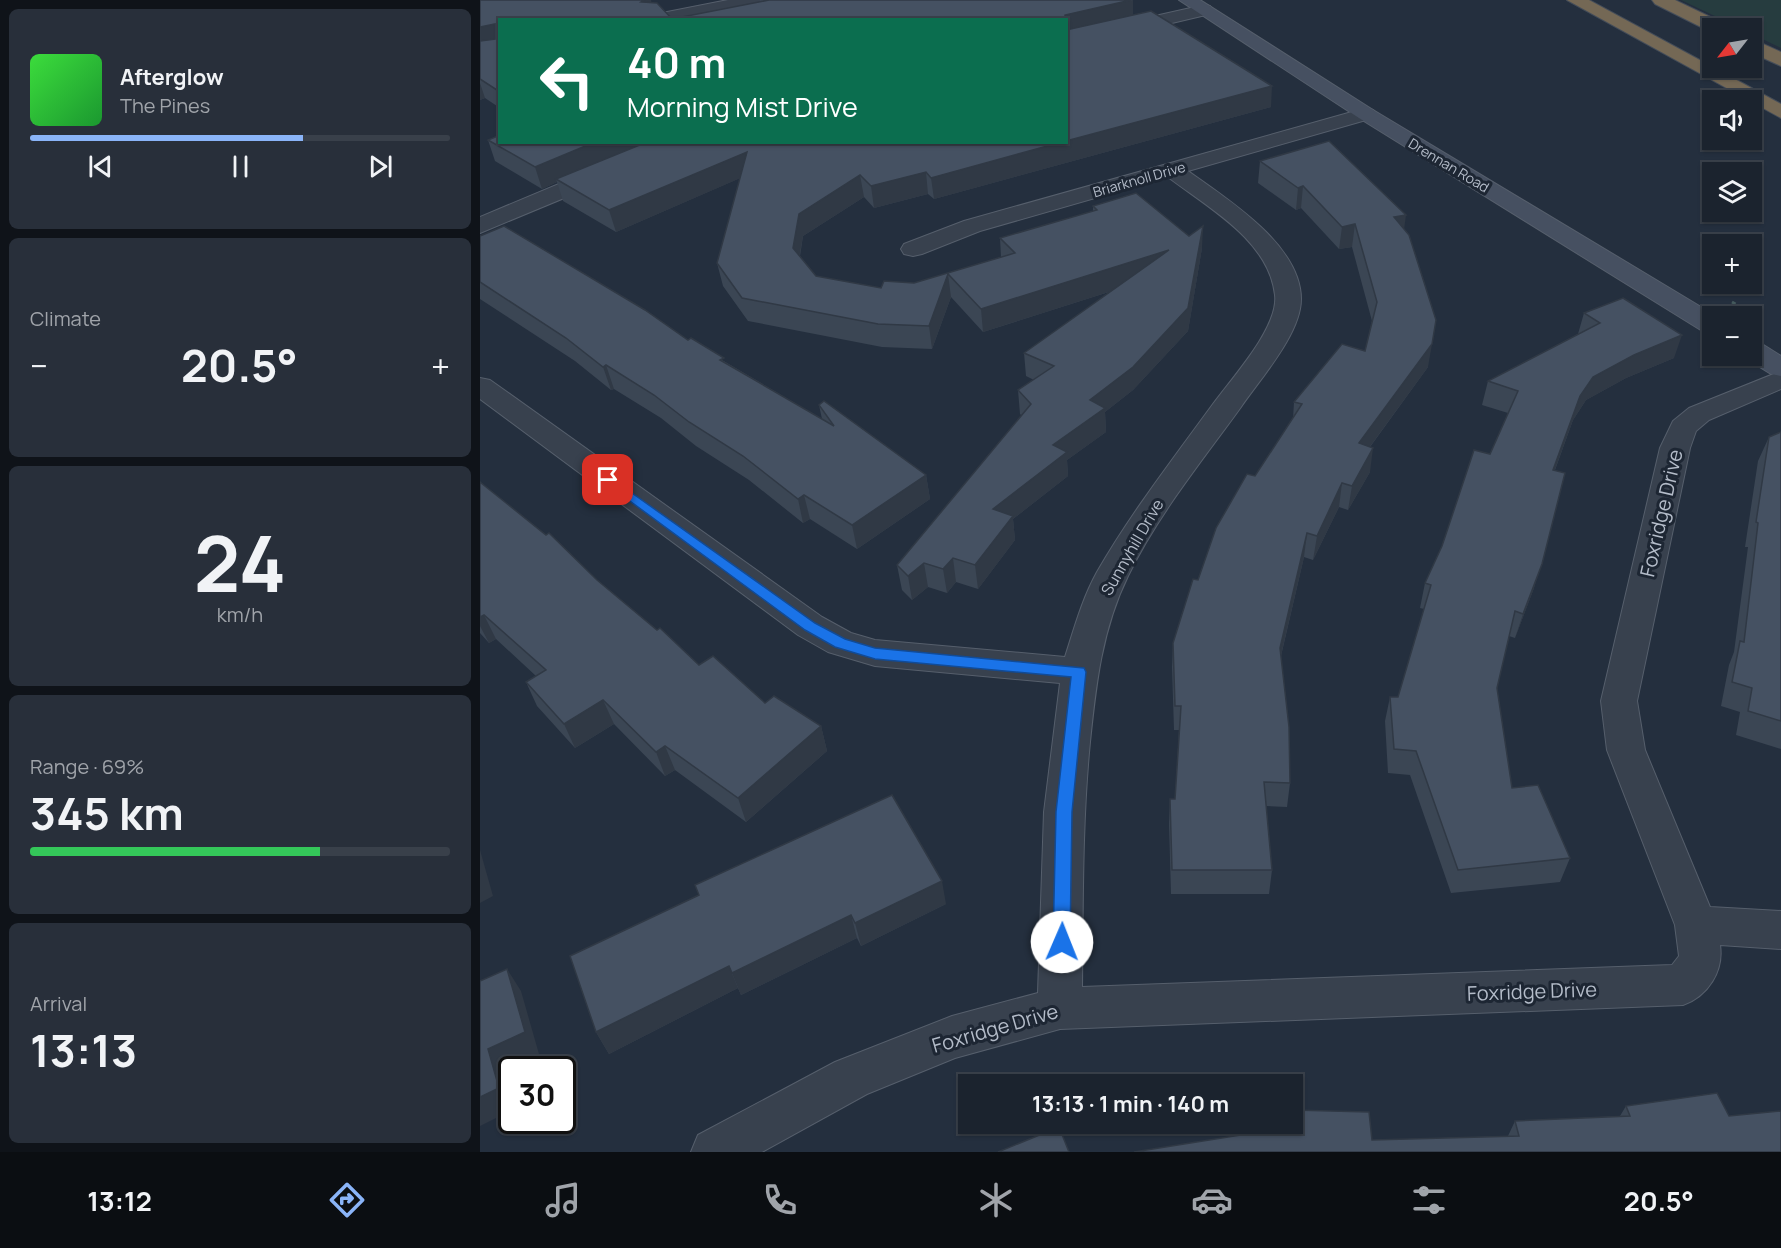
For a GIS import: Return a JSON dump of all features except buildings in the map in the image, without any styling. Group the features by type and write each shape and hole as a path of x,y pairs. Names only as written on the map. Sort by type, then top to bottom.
{"highway":[{"path":"1576,0 1781,112"},
{"path":"1661,0 1702,20"},
{"path":"1762,50 1781,60"}],"street":[{"path":"663,18 706,4 754,0"},
{"path":"1068,41 1196,5"},
{"name":"Drennan Road","path":"1196,5 1366,114 1702,319"},
{"name":"Briarknoll Drive","path":"913,249 972,226 1366,114"},
{"path":"480,226 674,144"},
{"name":"Sunnyhill Drive","path":"1060,1008 1064,812 1079,672 1093,620 1112,575 1156,504 1272,343 1284,318 1289,297 1272,253 1254,233 1172,170"},
{"path":"1762,356 1781,368"},
{"name":"Foxridge Drive","path":"715,1152 851,1078 952,1037 1060,1008 1683,985 1701,961 1696,925 1626,750 1619,701 1675,448 1683,427 1699,414 1781,379"},
{"path":"480,386 810,626 840,643 875,653 1079,672"},
{"path":"1696,925 1781,930"}],"green space":[{"path":"1681,0 1781,0 1781,48 1762,39 1762,18 1719,18"}],"route":[{"path":"608,480 810,626 840,643 875,653 1079,672 1064,812 1062,942"}]}
